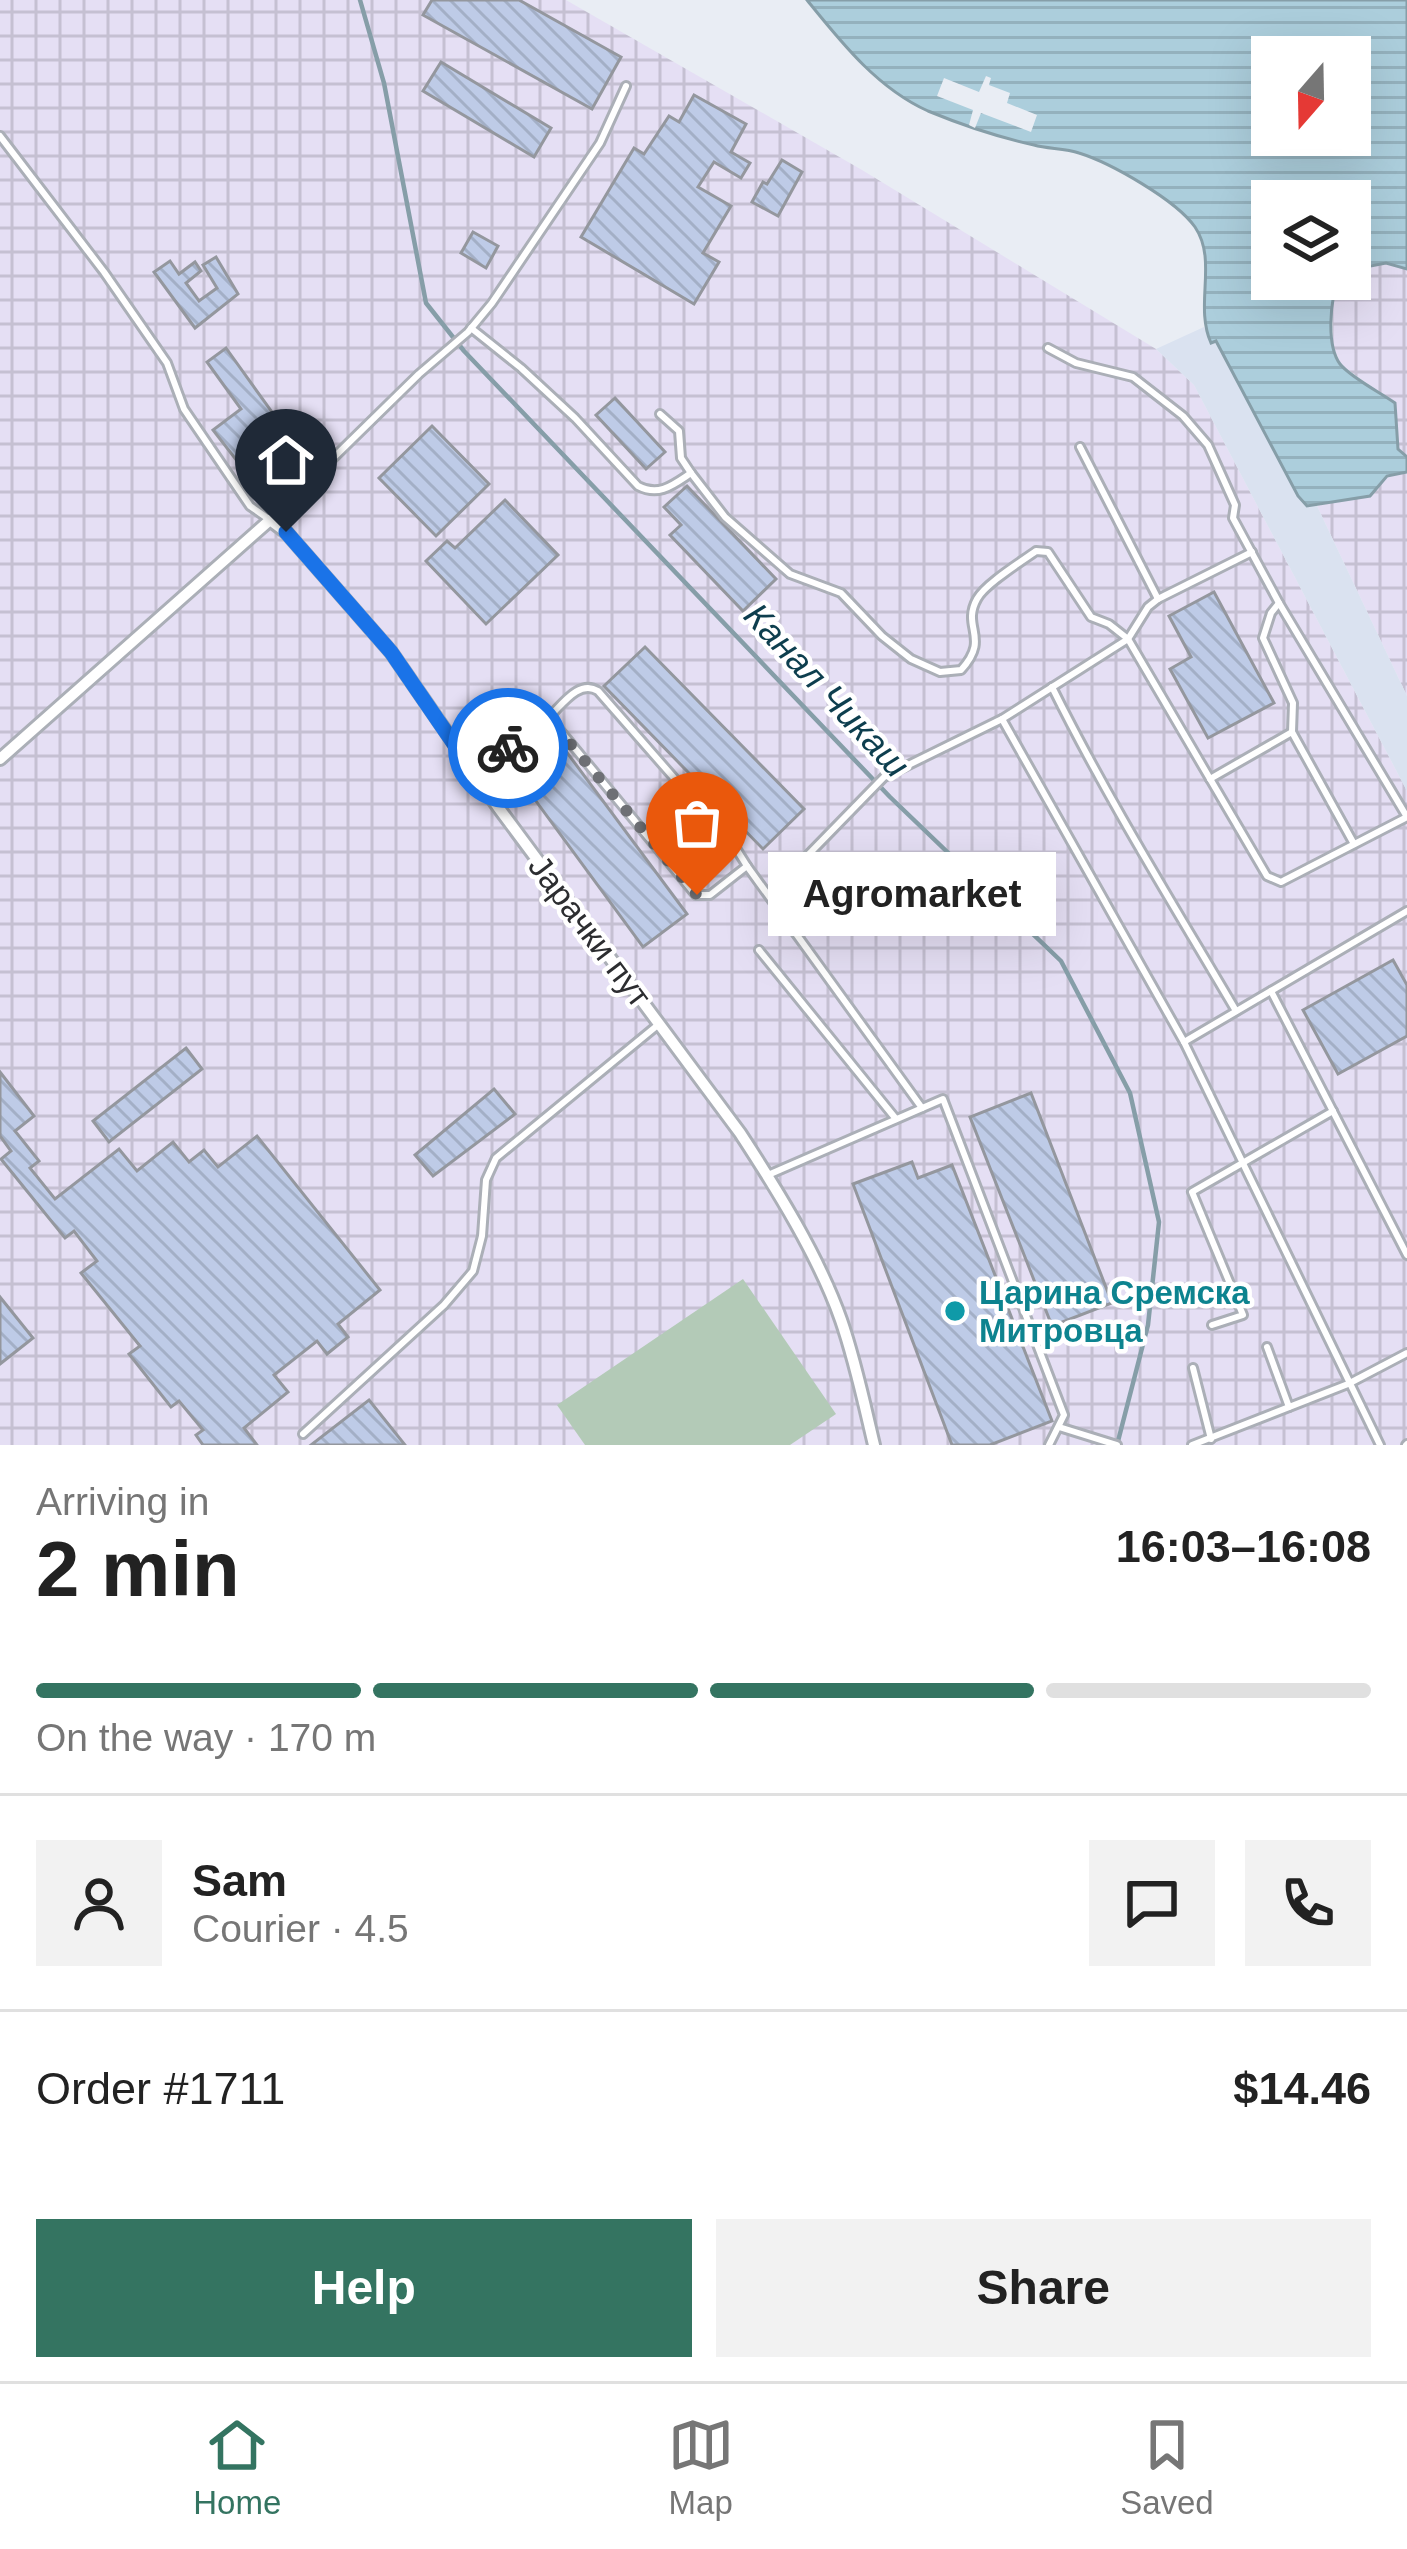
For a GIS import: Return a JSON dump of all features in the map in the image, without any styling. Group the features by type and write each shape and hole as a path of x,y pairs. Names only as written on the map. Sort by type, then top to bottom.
{"street":[{"path":"0,759 270,520"},
{"name":"Јарачки пут","path":"270,520 286,532 391,652 768,1175 841,1319 874,1445"}],"lane":[{"path":"0,136 167,362 184,409 250,506 270,520 470,330 600,143 626,86"},
{"path":"470,330 575,418 638,486 649,492 664,490 691,473"},
{"path":"660,414 680,431 681,458 725,517 790,574 841,593 882,636 911,659 940,672 961,670 971,659 976,645 971,617 977,597 1036,551 1048,552 1091,617 1128,639 1267,876 1281,882 1407,817 1233,518 1235,506 1208,445 1184,416 1133,376 1076,363 1048,348"},
{"path":"1080,447 1158,599"},
{"path":"769,895 884,776 1002,718 1128,639 1158,599 1252,552"},
{"path":"1280,602 1263,638 1294,703 1292,732 1354,844"},
{"path":"474,773 582,687 598,691 737,850 922,1108"},
{"path":"1052,687 1236,1011"},
{"path":"548,717 697,895 710,895 747,866"},
{"path":"1002,718 1184,1042 1380,1445"},
{"path":"1210,779 1292,732"},
{"path":"1184,1042 1407,911"},
{"path":"759,950 896,1119"},
{"path":"1271,991 1407,1255"},
{"path":"303,1434 444,1305 473,1271 482,1236 486,1180 496,1158 659,1024"},
{"path":"768,1175 943,1099 1064,1415 1049,1445"},
{"path":"1212,1324 1243,1315 1192,1192 1333,1111"},
{"path":"1267,1347 1289,1407"},
{"path":"1192,1445 1348,1384 1407,1353"},
{"path":"1193,1368 1211,1438"},
{"path":"1059,1426 1117,1445"}],"shaded area":[{"path":"0,0 566,0 862,170 1156,349 1194,385 1407,791 1407,1445 0,1445"},
{"path":"1386,263 1407,269 1407,457 1398,449 1395,403 1341,365 1333,346 1332,300 1371,300 1371,266"},
{"path":"1204,327 1307,506 1317,506 1407,696 1407,791 1194,385 1156,349"},
{"path":"1407,472 1407,696 1317,506 1349,499 1387,476"}],"green space":[{"path":"743,1279 836,1414 790,1445 585,1445 557,1405"}],"water":[{"path":"807,0 1407,0 1407,269 1386,263 1371,266 1371,180 1251,180 1251,300 1333,300 1336,356 1351,374 1395,403 1398,449 1407,457 1407,472 1387,476 1370,496 1307,506 1216,341 1211,343 1205,314 1205,254 1186,216 1142,184 1092,158 941,116 892,90 861,63"}],"pier":[{"path":"986,76 991,78 989,85 1010,93 1007,103 1037,115 1031,132 981,113 975,128 969,125 973,110 937,96 944,78 979,92"}],"building":[{"path":"432,0 519,0 621,57 592,109 423,15"},
{"path":"441,62 551,128 534,157 423,91"},
{"path":"694,95 746,124 731,152 750,163 741,178 714,162 698,187 731,206 703,253 719,262 694,304 581,237 634,148 644,154 669,116 679,122"},
{"path":"782,160 802,172 778,216 752,202"},
{"path":"473,232 498,246 486,268 461,253"},
{"path":"216,257 238,294 195,328 154,272 170,261 179,274 195,262 201,271 186,283 199,301 217,288 203,265"},
{"path":"226,348 274,415 247,435 256,446 237,461 213,430 241,409 207,362"},
{"path":"615,398 665,452 646,469 596,415"},
{"path":"432,426 489,484 436,536 379,478"},
{"path":"687,486 776,579 743,611 670,535 681,525 664,507"},
{"path":"505,500 558,555 486,624 426,561 447,541 455,548"},
{"path":"1214,592 1274,703 1208,738 1170,669 1191,657 1169,616"},
{"path":"645,647 804,809 763,849 604,686"},
{"path":"548,727 687,914 643,947 505,759"},
{"path":"1393,960 1407,985 1407,1036 1338,1074 1303,1010"},
{"path":"186,1048 202,1069 109,1142 93,1121"},
{"path":"0,1072 34,1116 15,1131 39,1161 30,1168 55,1199 119,1149 137,1171 173,1142 189,1162 204,1150 218,1167 257,1136 380,1290 338,1324 348,1337 327,1354 317,1341 274,1375 288,1392 244,1428 257,1445 203,1445 196,1435 203,1430 179,1401 171,1407 129,1354 140,1346 81,1273 97,1261 74,1231 65,1238 1,1159 11,1151 0,1136"},
{"path":"494,1089 515,1114 433,1176 415,1155"},
{"path":"1031,1093 1112,1303 1052,1326 970,1117"},
{"name":"Царина Сремска Митровца","path":"912,1162 918,1178 952,1165 1052,1421 990,1445 952,1445 853,1184"},
{"path":"0,1297 33,1338 0,1364"},
{"path":"369,1400 405,1445 311,1445"}],"waterway":[{"name":"Канал Чикаш","path":"360,0 384,83 426,303 464,351 890,797 1061,961 1130,1093 1159,1222 1148,1325 1117,1445"}],"way so far":[{"path":"508,748 548,717 697,895"}],"place":[{"name":"Agromarket","path":"697,895"},
{"name":"Царина Сремска Митровца","path":"955,1311"}],"route":[{"path":"286,532 391,652 474,773 508,748"}]}
